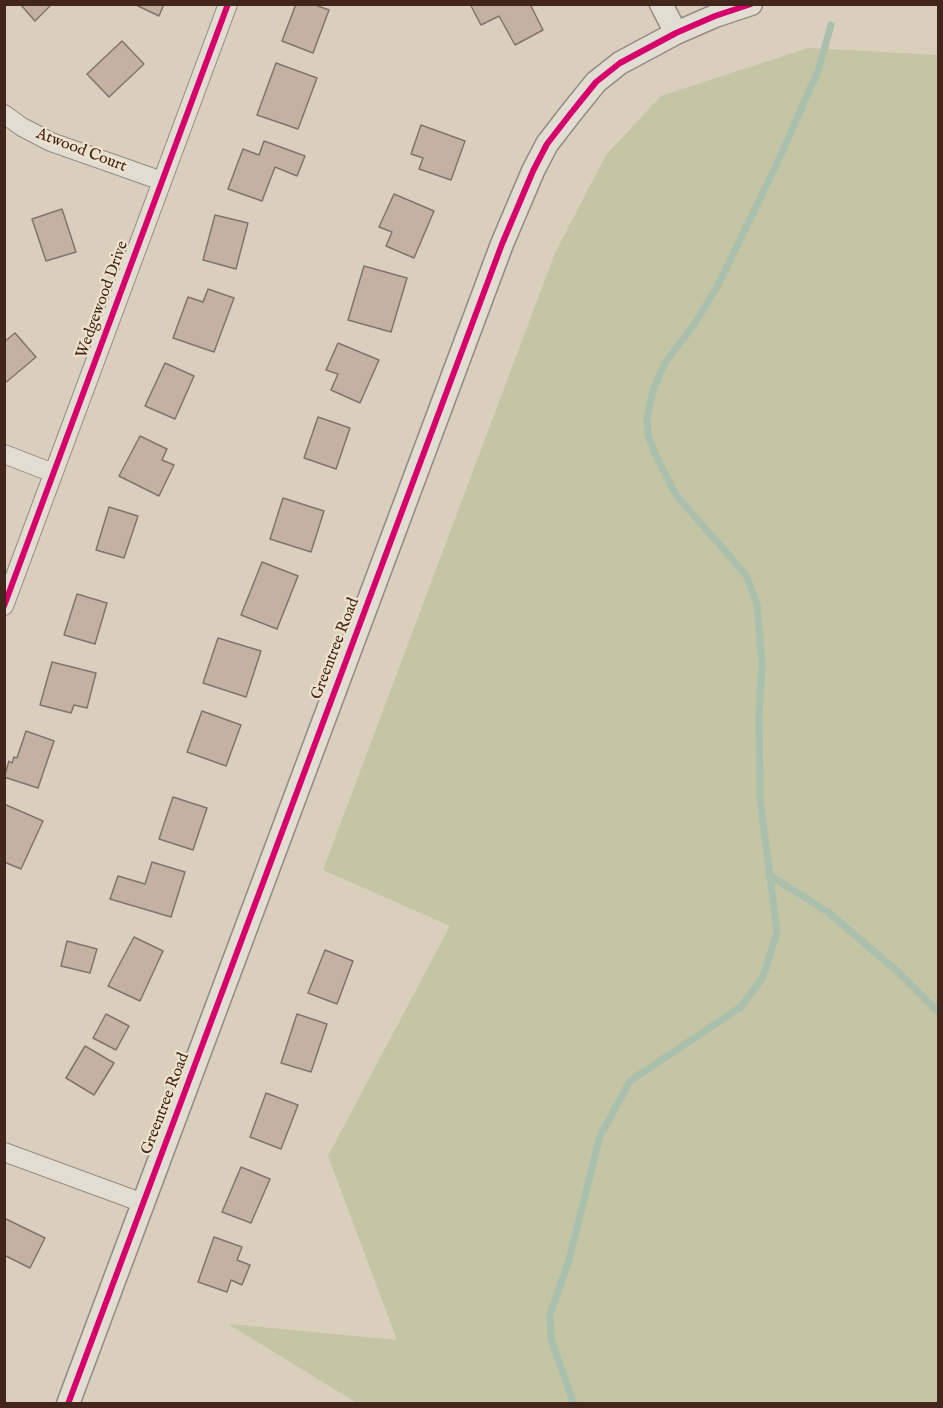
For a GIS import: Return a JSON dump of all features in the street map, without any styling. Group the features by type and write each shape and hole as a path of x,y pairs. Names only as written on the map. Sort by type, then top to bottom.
{"street":[{"name":"Wedgewood Drive","path":"4,606 228,4"},
{"path":"661,4 676,33"},
{"name":"Greentree Road","path":"68,1404 498,255 533,171 548,144 596,82 620,63 676,33 751,4"},
{"name":"Atwood Court","path":"4,114 22,127 51,142 162,181"},
{"path":"4,454 53,473"},
{"path":"4,1152 143,1203"}],"green space":[{"path":"808,48 938,55 938,1403 357,1403 228,1324 397,1340 328,1156 450,926 323,870 555,253 606,155 661,96"}],"building":[{"path":"20,4 52,4 35,21"},
{"path":"134,4 164,4 159,16"},
{"path":"296,4 313,4 329,10 313,53 282,41"},
{"path":"470,4 530,4 543,30 515,45 499,16 481,25"},
{"path":"122,41 144,64 109,97 87,74"},
{"path":"276,63 317,78 298,129 257,115"},
{"path":"421,125 465,141 451,180 419,169 423,158 411,154"},
{"path":"264,141 305,156 297,176 275,167 262,201 228,189 243,149 259,155"},
{"path":"394,194 434,211 414,258 386,246 392,232 379,227"},
{"path":"62,209 76,252 46,261 32,219"},
{"path":"215,215 248,223 236,269 203,260"},
{"path":"364,266 407,278 391,332 348,320"},
{"path":"208,289 234,298 214,352 173,338 188,297 203,302"},
{"path":"15,333 36,357 4,384 4,342"},
{"path":"338,343 379,360 360,403 331,390 338,374 326,370"},
{"path":"165,363 194,376 175,419 145,406"},
{"path":"318,417 350,428 336,469 304,458"},
{"path":"140,436 167,449 162,460 174,465 159,496 119,476"},
{"path":"283,498 324,511 311,552 270,539"},
{"path":"109,507 138,516 124,558 96,550"},
{"path":"262,562 298,576 277,629 241,615"},
{"path":"77,594 107,603 95,644 64,635"},
{"path":"218,638 261,651 246,697 203,683"},
{"path":"52,662 96,673 87,708 74,705 71,713 40,705"},
{"path":"202,711 241,725 226,766 187,752"},
{"path":"26,731 54,741 38,788 4,777 9,761 12,763 14,757 17,758"},
{"path":"173,797 207,808 193,850 159,839"},
{"path":"4,804 43,821 21,869 4,862"},
{"path":"152,862 185,872 171,917 110,899 118,876 145,884"},
{"path":"134,937 163,951 140,1001 108,986"},
{"path":"67,941 97,949 90,973 61,966"},
{"path":"325,950 353,961 337,1004 308,993"},
{"path":"106,1014 129,1026 116,1050 93,1038"},
{"path":"297,1014 327,1024 311,1072 281,1063"},
{"path":"85,1046 114,1063 94,1095 66,1078"},
{"path":"266,1093 298,1105 281,1149 250,1137"},
{"path":"241,1167 270,1179 251,1223 222,1212"},
{"path":"4,1218 45,1238 30,1268 4,1255"},
{"path":"214,1237 242,1247 237,1260 250,1265 242,1285 231,1280 227,1292 198,1282"}],"waterway":[{"path":"574,1404 551,1339 550,1314 568,1263 600,1136 630,1081 741,1007 763,977 777,932 760,799 759,715 762,664 757,604 746,575 676,495 655,454 648,435 647,419 653,390 665,363 695,323 717,287 775,168 818,71 831,25"},
{"path":"769,875 828,912 897,971 938,1012"}],"cycle path":[{"path":"4,606 228,4"},
{"path":"68,1404 502,244 533,171 547,144 571,113 596,82 620,63 676,33 751,4"}]}
